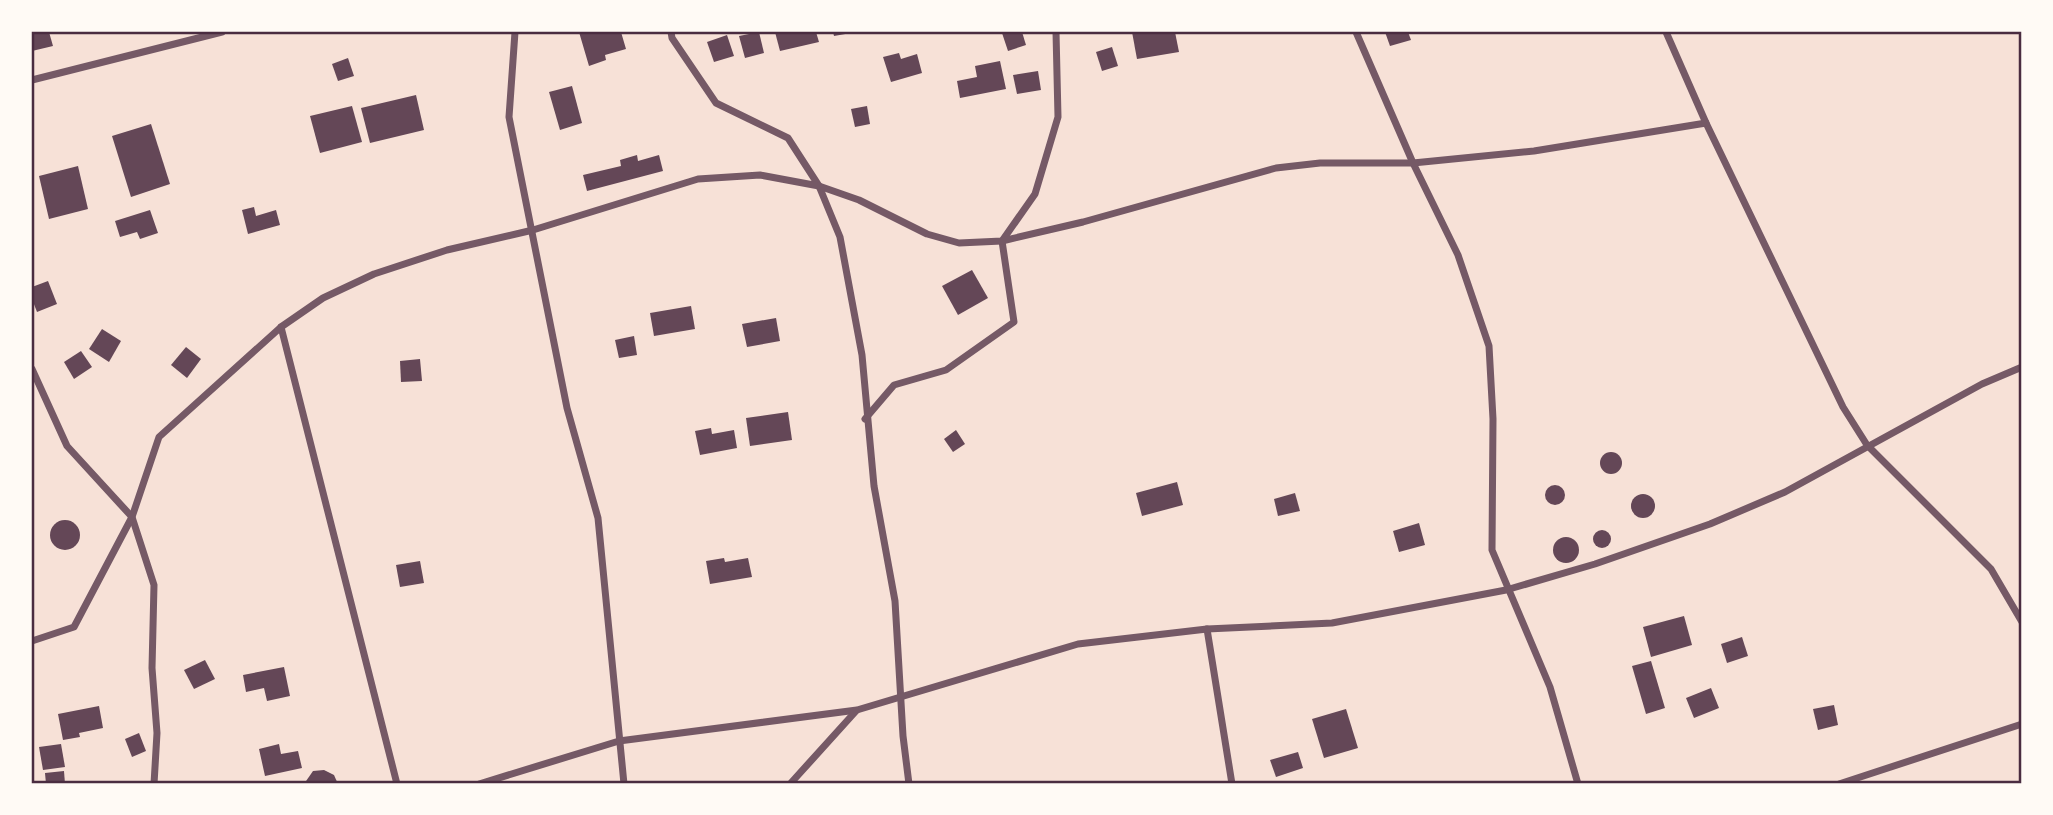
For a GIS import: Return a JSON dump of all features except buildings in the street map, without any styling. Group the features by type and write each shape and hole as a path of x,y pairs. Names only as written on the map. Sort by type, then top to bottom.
{"street":[{"path":"32,80 222,32"},
{"path":"515,32 509,117 567,408 598,518 624,783"},
{"path":"671,32 672,38 716,103 788,138 819,186 840,237 862,355 865,419 895,601 903,697 903,736 909,783"},
{"path":"865,419 894,385 946,370 1014,322 1002,241 1035,194 1058,117 1056,32"},
{"path":"1356,32 1413,163 1458,255 1489,346 1493,419 1492,550 1506,590 1550,687 1578,783"},
{"path":"1667,32 1706,123 1843,407 1867,445 1991,569 2021,622"},
{"path":"32,641 74,627 132,517 159,437 281,327 323,298 374,274 447,250 533,230 698,179 760,174 819,186 859,200 927,234 959,243 1002,241 1083,222 1276,168 1353,162 1413,163 1535,151 1706,123"},
{"path":"281,327 397,783"},
{"path":"480,783 619,741 857,710 1078,644 1207,629 1332,623 1506,590 1595,564 1710,524 1785,492 1982,383 2021,367"},
{"path":"32,369 67,446 132,517 154,585 152,668 158,733 154,783"},
{"path":"1207,629 1231,783"},
{"path":"790,783 857,710"},
{"path":"1839,783 2021,724"}]}
